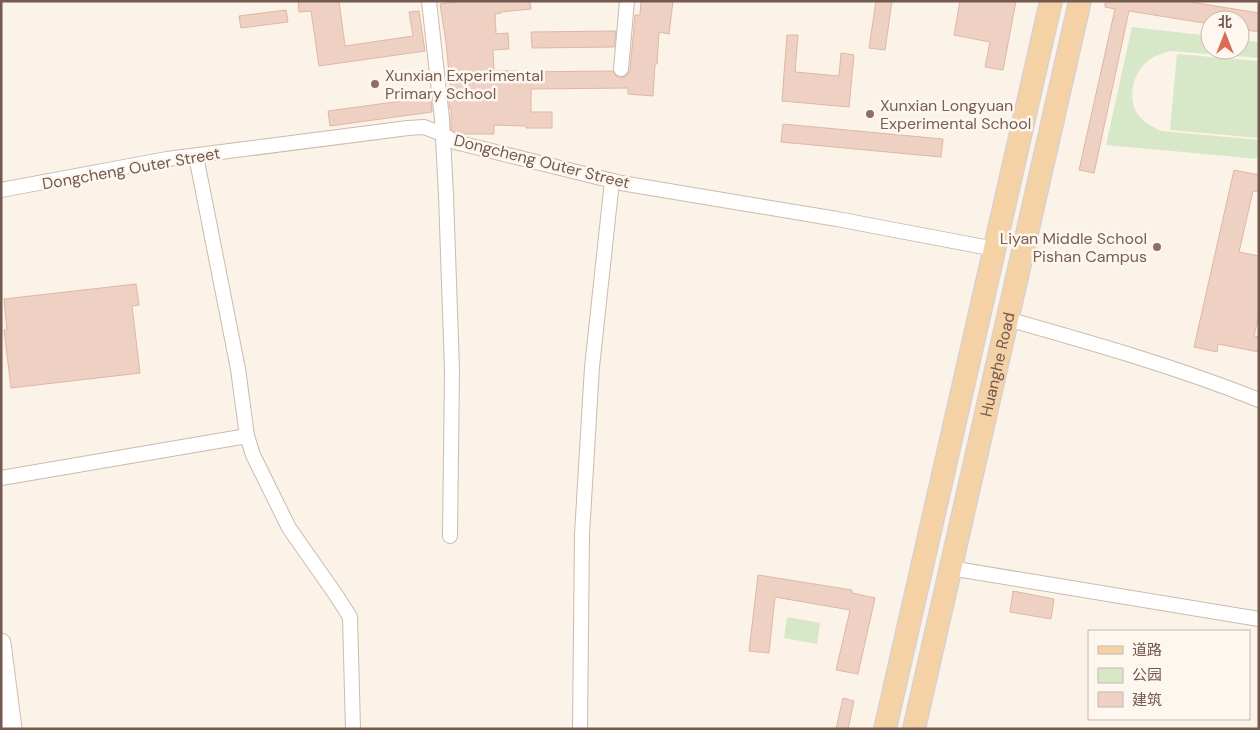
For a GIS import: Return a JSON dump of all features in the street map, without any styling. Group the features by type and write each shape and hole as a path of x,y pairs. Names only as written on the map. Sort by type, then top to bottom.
{"main road":[{"name":"Huanghe Road","path":"885,729 1051,1"},
{"name":"Huanghe Road","path":"914,729 1080,1"}],"street":[{"path":"429,1 446,195 452,370 450,536"},
{"path":"621,69 628,1"},
{"name":"Dongcheng Outer Street","path":"1,190 167,159 424,127 442,134 455,142 621,183 837,219 995,249"},
{"path":"196,156 238,369 247,436 253,455 289,528 350,617 353,729"},
{"path":"580,729 584,514 592,367 612,181"},
{"path":"1007,319 1110,348 1259,400"},
{"path":"1,478 247,436"},
{"path":"950,568 1259,619"},
{"path":"1,643 12,729"}],"green space":[{"path":"1132,27 1200,35 1200,53 1171,51 1157,55 1143,65 1135,78 1132,94 1135,109 1139,116 1146,123 1161,131 1259,140 1259,159 1106,145"},
{"path":"1250,41 1259,42 1259,58 1250,57"},
{"path":"1177,54 1200,56 1200,60 1259,61 1259,138 1170,130"},
{"path":"787,617 820,623 817,644 784,638"}],"building":[{"path":"298,1 339,1 345,46 413,36 409,12 419,11 425,51 319,66 311,11 299,12"},
{"path":"463,1 530,1 531,9 495,14 496,34 508,33 509,49 493,50 494,71 613,71 616,76 621,78 625,77 630,70 635,15 640,15 641,1 673,1 669,34 659,32 653,96 628,94 628,88 531,89 531,112 552,112 552,128 494,125 494,134 458,134 451,130 451,109 448,94 451,94 440,4"},
{"path":"876,1 892,1 885,50 869,48"},
{"path":"960,1 1016,1 1003,70 985,67 990,42 954,35"},
{"path":"1105,1 1185,1 1240,10 1200,10 1200,22 1129,11 1094,173 1079,170 1115,9 1105,7"},
{"path":"286,10 288,22 241,28 239,16"},
{"path":"1250,12 1259,13 1259,32 1250,31"},
{"path":"616,31 614,47 532,48 531,32"},
{"path":"787,35 798,35 795,72 839,76 841,53 854,55 849,107 782,101"},
{"path":"431,97 432,112 330,126 328,111"},
{"path":"783,124 943,139 941,157 781,142"},
{"path":"1234,170 1259,175 1259,192 1253,191 1239,252 1259,256 1259,315 1254,336 1259,337 1259,352 1218,344 1217,352 1194,347"},
{"path":"136,284 139,305 132,306 140,373 11,388 4,330 7,330 4,299"},
{"path":"758,575 852,590 852,593 875,598 858,674 836,670 850,610 775,597 769,653 749,651"},
{"path":"1013,591 1054,599 1051,619 1010,612"},
{"path":"843,698 854,701 848,729 836,729"}],"place":[{"name":"Xunxian Experimental Primary School","path":"375,84"},
{"name":"Xunxian Longyuan Experimental School","path":"870,114"},
{"name":"Liyan Middle School Pishan Campus","path":"1157,247"}]}
